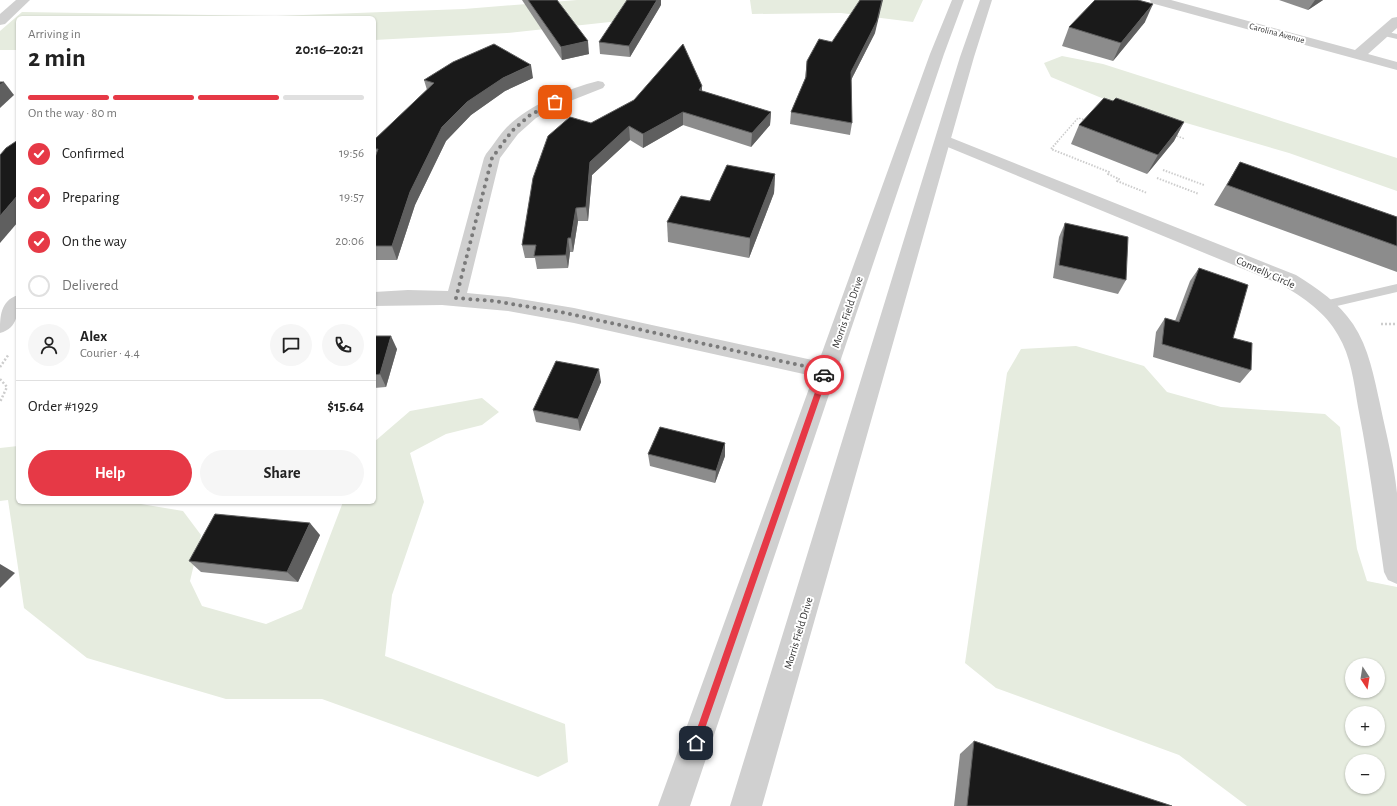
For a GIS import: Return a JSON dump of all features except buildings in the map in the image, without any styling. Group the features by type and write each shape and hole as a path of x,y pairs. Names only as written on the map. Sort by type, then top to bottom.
{"street":[{"path":"0,21 24,0"},
{"name":"Morris Field Drive","path":"674,806 937,54 958,0"},
{"name":"Morris Field Drive","path":"746,806 944,140 967,57 986,0"},
{"name":"Carolina Avenue","path":"1156,0 1397,66"},
{"path":"1358,55 1397,21"},
{"path":"456,298 492,158 512,131 530,115 555,102 598,85"},
{"name":"Connelly Circle","path":"944,140 1289,280 1324,305 1345,329 1352,342 1364,380 1377,444 1397,572"},
{"path":"376,299 456,298 494,301 566,313 826,371"},
{"path":"0,327 16,305"},
{"path":"0,327 16,328"}],"lane":[{"path":"1383,33 1397,37"},
{"path":"1324,305 1397,288"}],"path":[{"path":"1090,116 1086,120 1078,118 1051,149 1109,172 1108,174 1119,178 1117,181 1147,193"},
{"path":"1170,134 1185,139"},
{"path":"1163,170 1204,185"},
{"path":"1157,178 1199,194"},
{"path":"1381,324 1397,324"},
{"path":"0,367 9,354"},
{"path":"0,379 3,380 8,387 0,402"}],"shaded area":[{"path":"577,0 628,0 647,18 507,33 376,40 376,16 276,16 464,9"},
{"path":"750,0 923,0 913,22 841,13 752,14"},
{"path":"22,12 276,16 17,16"},
{"path":"16,17 16,50 0,50 0,31"},
{"path":"1062,56 1103,64 1397,158 1397,191 1289,153 1104,99 1051,77 1044,63"},
{"path":"1076,346 1144,366 1167,392 1221,407 1325,414 1340,427 1357,549 1367,581 1397,587 1397,806 1247,806 1179,755 996,688 965,663 1007,373 1021,349"},
{"path":"482,398 499,412 482,425 446,434 410,453 424,502 392,595 385,656 565,724 568,762 538,777 322,699 226,699 87,658 24,608 8,500 0,501 0,448 16,446 16,504 141,504 183,511 201,535 190,581 202,606 266,624 302,609 342,504 376,504 376,440 410,411"}],"way so far":[{"path":"555,102 530,115 512,131 492,158 456,298 494,301 566,313 826,371 824,375"}],"route":[{"path":"696,743 824,375"}]}
